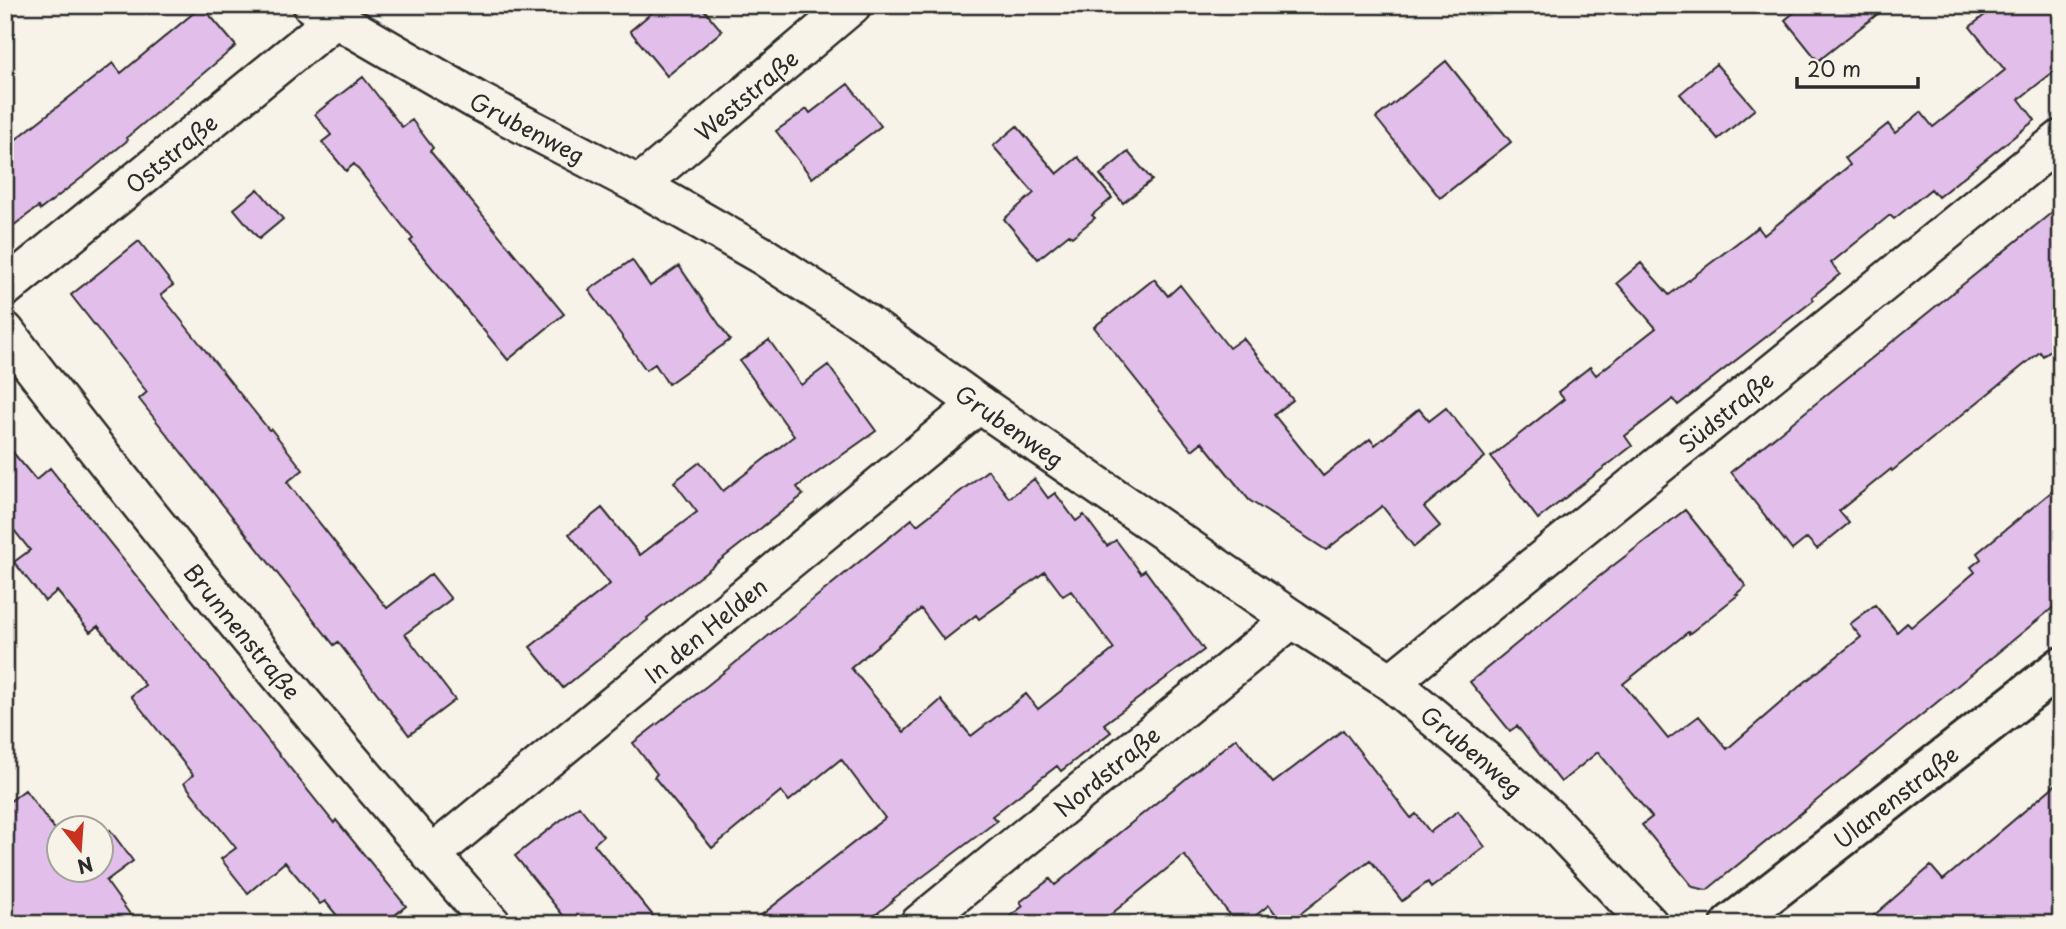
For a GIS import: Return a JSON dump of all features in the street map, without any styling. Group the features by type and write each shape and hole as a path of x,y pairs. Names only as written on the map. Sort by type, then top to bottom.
{"street":[{"name":"Weststraße","path":"639,185 852,5"},
{"name":"Grubenweg","path":"324,12 476,100 639,185 763,256 863,321 1292,619 1391,682 1485,760 1551,820 1649,924"},
{"name":"Oststraße","path":"5,288 324,12"},
{"name":"Südstraße","path":"1391,682 2061,139"},
{"name":"Brunnenstraße","path":"5,331 199,578 325,731 492,924"},
{"name":"In den Helden","path":"431,855 979,404"},
{"name":"Nordstraße","path":"919,924 1292,619"},
{"name":"Ulanenstraße","path":"1731,924 2061,667"}],"building":[{"path":"661,5 700,5 722,31 667,76 630,31"},
{"path":"1803,5 1889,5 1818,61 1785,20"},
{"path":"1997,5 2051,5 2061,18 2061,66 2019,99 2035,120 1938,197 1931,189 1894,219 1890,215 1831,263 1840,274 1812,297 1814,300 1678,405 1673,399 1625,436 1632,446 1538,519 1491,457 1564,399 1558,392 1590,367 1596,375 1656,328 1617,283 1641,263 1669,295 1758,227 1764,235 1850,165 1845,158 1888,124 1895,133 1921,112 1933,127 2005,70 1970,27"},
{"path":"202,6 236,46 84,176 40,210 38,207 5,232 5,148 113,63 121,73"},
{"path":"1446,61 1511,142 1440,198 1376,118"},
{"path":"1716,64 1755,109 1718,139 1680,94"},
{"path":"363,77 402,127 412,120 433,148 430,151 564,314 508,360 410,241 413,239 354,164 346,171 322,142 331,135 315,114"},
{"path":"848,84 881,126 812,178 776,131 807,109 810,113"},
{"path":"1017,126 1057,174 1078,157 1112,198 1092,215 1095,218 1072,237 1069,234 1038,259 1004,219 1034,193 993,146"},
{"path":"1128,152 1152,180 1123,203 1100,175"},
{"path":"258,189 283,219 259,239 234,209"},
{"path":"2061,205 2061,341 2043,356 2040,352 1839,511 1849,523 1817,549 1807,538 1792,550 1731,472"},
{"path":"139,241 173,285 161,295 303,470 287,482 387,608 431,574 451,599 405,634 455,700 409,735 338,642 334,645 139,399 147,392 71,295"},
{"path":"632,260 650,286 679,266 730,340 668,384 655,364 646,370 589,290"},
{"path":"1154,279 1168,296 1180,285 1229,348 1243,338 1293,400 1274,415 1323,476 1370,439 1375,445 1419,409 1429,421 1446,408 1485,457 1424,507 1440,526 1414,547 1382,506 1326,550 1249,500 1202,442 1192,450 1094,327"},
{"path":"769,340 801,385 828,365 876,431 797,487 803,495 563,688 530,647 610,584 569,534 602,508 640,555 697,512 674,482 700,462 723,491 794,436 740,361"},
{"path":"5,443 36,480 50,468 334,823 336,820 406,906 384,924 344,924 325,901 320,904 285,862 248,893 221,859 236,848 184,783 193,775 131,696 145,685 98,626 90,632 57,591 45,601 14,562 30,550 5,519"},
{"path":"988,470 1009,498 1034,479 1048,498 1055,493 1076,521 1084,515 1107,546 1116,540 1141,573 1145,570 1204,650 1104,724 1111,732 1061,771 1057,766 992,816 997,821 864,924 750,924 885,818 841,759 789,801 781,791 712,848 654,777 657,774 633,743 912,519 917,525","holes":["1045,572 1063,596 1071,591 1114,649 1038,709 1026,694 971,736 941,700 904,732 851,668 921,609 944,640 976,615 979,619"]},
{"path":"2061,484 2061,601 1707,890 1693,887 1642,825 1652,817 1598,752 1561,782 1517,726 1510,731 1470,682 1685,510 1746,586 1623,684 1668,739 1699,716 1727,749 1861,637 1850,624 1875,605 1897,632 1907,623 1911,627 1975,572 1971,567 1981,559 1977,553"},
{"path":"1343,730 1411,818 1416,814 1430,832 1458,811 1485,847 1431,888 1428,882 1402,901 1370,860 1287,924 1283,924 1269,905 1245,924 1237,924 1184,855 1099,924 1000,924 1023,906 1020,902 1050,879 1055,885 1236,738 1273,783"},
{"path":"2061,780 2061,924 1864,924 1931,866 1943,880"},
{"path":"25,790 46,818 46,884 108,884 137,924 5,924 5,805"},
{"path":"579,806 603,836 594,844 660,924 570,924 515,856"},
{"path":"116,838 133,861 116,874"}]}
